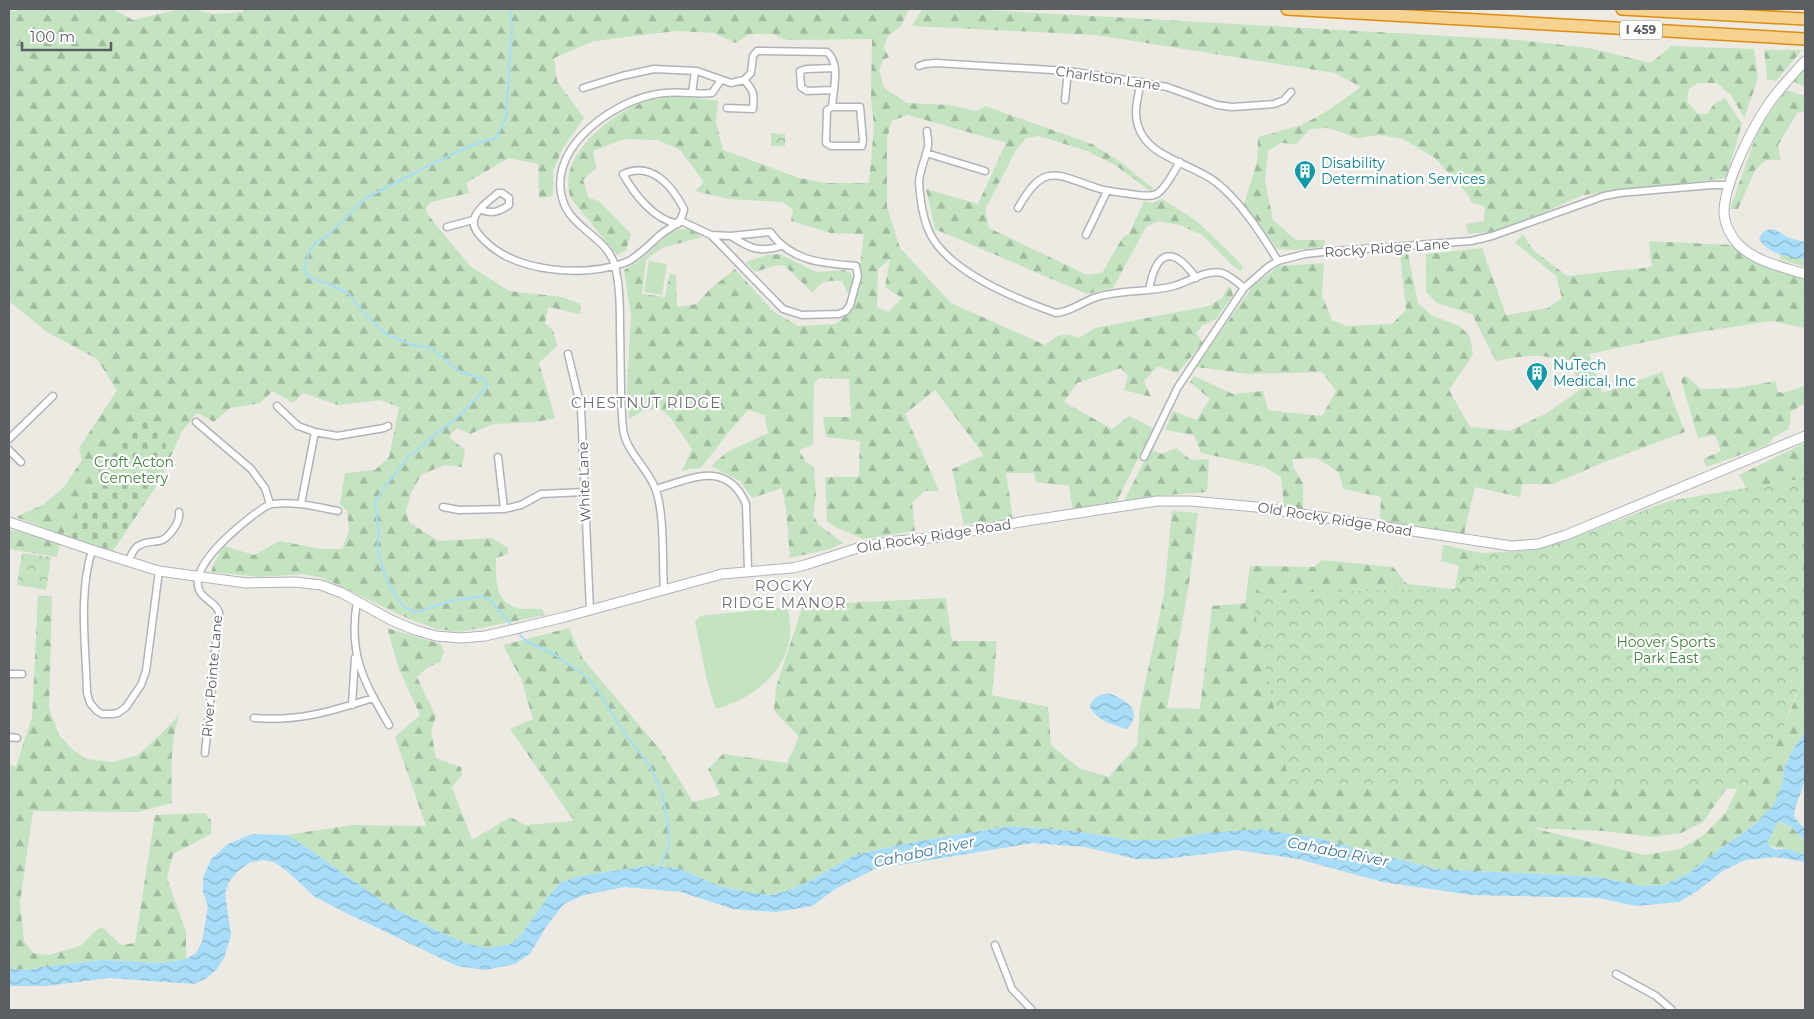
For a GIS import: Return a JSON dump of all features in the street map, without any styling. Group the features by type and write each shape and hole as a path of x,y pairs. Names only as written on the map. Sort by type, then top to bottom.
{"highway":[{"name":"I 459","path":"1287,9 1805,39"},
{"name":"I 459","path":"1622,9 1801,19"}],"street":[{"path":"583,88 622,76 654,69 695,70 731,83 744,80 751,73 753,56 757,51 824,50 830,53 835,68 832,107"},
{"path":"1805,61 1782,87 1762,115 1745,148 1725,204 1725,218 1730,234 1738,244 1758,258 1805,274"},
{"name":"Charlston Lane","path":"919,66 936,63 1068,71 1167,87 1217,105 1232,107 1274,104 1284,100 1291,92"},
{"path":"834,90 806,91 801,87 800,71 835,68"},
{"path":"692,93 695,70"},
{"path":"1065,100 1068,71"},
{"path":"664,589 660,515 656,489 630,448 623,430 620,300 615,265 609,251 576,221 565,206 561,185 562,166 574,145 595,124 635,100 667,93 712,93 721,80"},
{"path":"727,108 753,109 754,92 744,80"},
{"path":"1141,82 1136,111 1141,132 1148,143 1158,152 1208,176 1224,189 1264,239 1278,261"},
{"path":"832,107 860,107 862,146 831,146 826,143 827,110 832,107"},
{"path":"927,131 929,145 919,181 927,228 934,240 959,267 971,275 1056,314 1063,313 1093,298 1174,286 1214,273 1222,273 1244,288"},
{"path":"926,153 985,171"},
{"path":"1018,208 1031,186 1041,178 1050,176 1063,176 1107,190 1154,195 1160,192 1180,162"},
{"path":"481,210 474,220 474,227 485,242 504,256 528,266 589,270 626,263 679,222 684,209 677,196 660,178 640,169 624,174 631,188 652,210 668,222 679,222 711,235 731,236 770,232 781,246 798,256 812,260 856,266 858,276 850,305 846,311 839,314 802,316 783,310 711,235"},
{"name":"Rocky Ridge Lane","path":"1144,457 1178,387 1244,288 1268,267 1278,261 1300,255 1323,252 1471,241 1492,236 1604,196 1712,184 1730,186"},
{"path":"1086,235 1107,190"},
{"path":"447,227 474,220"},
{"path":"731,236 758,250 781,246"},
{"path":"1149,290 1151,278 1164,256 1170,255 1175,257 1192,271 1196,278"},
{"name":"White Lane","path":"568,354 581,408 590,611"},
{"path":"9,439 53,396"},
{"path":"277,406 298,426 315,432 337,436 388,426"},
{"path":"196,422 251,469 264,488 270,504"},
{"path":"301,504 315,432"},
{"name":"Old Rocky Ridge Road","path":"9,522 159,571 251,583 308,582 329,588 403,626 427,634 461,638 497,633 590,611 698,579 748,570 799,566 861,546 939,536 1142,503 1173,501 1256,506 1408,529 1488,544 1529,546 1566,535 1805,436"},
{"path":"9,450 21,462"},
{"path":"498,457 504,509"},
{"path":"656,489 704,475 725,479 733,485 742,494 746,504 748,570"},
{"path":"443,507 459,510 504,509 521,505 541,494 584,492"},
{"path":"198,577 210,556 238,526 270,504 301,504 338,512"},
{"path":"128,562 138,546 160,541 167,537 178,522 179,512"},
{"path":"92,550 84,598 87,693 92,707 102,714 112,714 123,710 144,679 159,571"},
{"name":"River Pointe Lane","path":"198,577 199,592 214,604 219,612 205,753"},
{"path":"352,705 356,654 354,630 357,601"},
{"path":"356,654 373,698 389,725"},
{"path":"9,674 22,674"},
{"path":"254,718 286,720 305,718 373,698"},
{"path":"9,737 17,738"},
{"path":"995,945 1012,989 1032,1010"},
{"path":"1616,974 1656,996 1672,1010"}],"green space":[{"path":"26,9 113,9 133,20 181,9 194,9 213,14 242,12 246,9 909,9 901,26 887,37 884,48 889,57 883,60 879,70 884,88 907,103 949,105 976,111 985,106 1092,144 1118,160 1154,189 1150,191 1115,165 1087,151 1039,136 1026,138 1016,150 985,210 989,228 1087,275 1102,273 1123,237 1129,234 1144,201 1152,203 1162,199 1198,222 1243,266 1241,271 1233,266 1202,235 1180,225 1158,221 1146,227 1113,288 1087,294 935,229 926,189 978,204 1006,143 908,115 891,121 887,140 887,207 900,248 951,303 1045,345 1061,335 1079,338 1095,328 1209,306 1222,298 1228,287 1231,288 1233,295 1216,319 1203,325 1196,333 1203,343 1177,373 1158,366 1144,381 1151,397 1124,390 1128,376 1121,368 1077,383 1064,402 1112,429 1129,416 1153,428 1116,503 1073,510 1069,486 1036,482 1034,473 1006,473 1013,519 964,525 952,469 984,455 935,390 905,414 939,491 925,491 912,502 915,531 863,539 835,527 827,521 825,477 859,477 860,441 826,437 823,417 851,417 849,379 819,378 814,383 813,445 799,450 806,462 814,467 816,495 813,515 819,525 843,543 830,549 790,558 786,509 782,488 752,498 740,481 711,466 727,452 768,433 765,415 748,410 701,468 682,470 692,449 670,417 660,409 643,411 629,419 627,387 631,314 624,270 641,260 670,232 680,229 691,229 702,237 662,248 646,260 642,294 665,297 670,273 676,276 677,307 697,304 709,290 735,269 773,311 798,326 836,324 849,313 861,283 860,266 864,234 831,233 791,221 793,210 783,202 729,199 695,191 704,182 680,150 658,140 624,139 593,151 596,168 583,180 589,198 599,201 631,234 626,250 617,255 572,200 568,180 581,148 608,122 640,104 654,99 678,97 718,101 716,122 723,150 799,178 827,183 869,183 874,127 871,97 872,39 786,40 773,34 750,34 735,43 714,33 676,31 594,41 554,58 557,81 584,118 563,148 553,171 553,196 539,198 538,164 509,158 466,183 469,193 431,202 426,208 428,215 470,266 509,291 562,297 581,304 580,314 548,307 545,323 553,330 557,346 539,363 555,418 536,422 493,424 470,434 457,428 449,437 465,450 462,467 444,465 421,475 411,493 406,511 409,522 438,541 492,538 508,548 508,554 496,558 500,594 509,605 520,609 542,609 545,615 460,632 437,629 409,619 323,578 303,574 260,577 211,572 224,546 254,555 280,541 320,549 342,549 349,531 347,511 340,504 345,473 375,470 389,457 399,407 380,400 338,405 303,393 293,403 273,391 260,403 230,408 214,422 197,413 182,431 161,479 166,445 143,421 129,428 63,535 16,517 44,504 64,487 82,460 79,448 117,390 97,359 47,332 9,301 9,12","holes":["890,259 885,287 902,298 888,312 877,307 878,269"]},
{"path":"922,9 968,9 1520,40 1589,48 1651,63 1671,46 1754,49 1758,79 1744,118 1731,95 1717,83 1698,83 1689,89 1687,101 1698,114 1707,114 1714,104 1725,98 1742,124 1726,178 1583,195 1540,214 1491,232 1468,234 1466,224 1484,221 1485,207 1471,202 1469,196 1435,158 1403,139 1379,135 1357,138 1328,128 1310,129 1296,144 1281,143 1268,151 1265,180 1273,220 1296,240 1325,240 1324,247 1293,250 1277,249 1244,204 1257,162 1258,137 1302,125 1327,111 1361,87 1335,73 1096,35 912,26"},
{"path":"1764,50 1802,50 1776,81 1767,79"},
{"path":"1805,68 1805,87 1793,81"},
{"path":"1786,90 1805,96 1805,111 1797,113 1778,145 1781,160 1766,160 1755,170 1738,209 1730,209 1758,130"},
{"path":"771,133 785,134 785,146 771,146"},
{"path":"1523,234 1533,250 1567,276 1652,267 1649,241 1732,245 1760,265 1805,278 1805,328 1771,321 1674,336 1589,354 1602,393 1662,372 1685,432 1602,463 1553,484 1522,484 1520,497 1475,487 1464,534 1380,522 1381,497 1344,489 1338,472 1317,458 1293,459 1293,467 1303,483 1303,510 1284,507 1281,477 1265,467 1201,453 1194,435 1165,430 1173,411 1196,420 1210,399 1190,382 1194,376 1233,394 1263,391 1268,410 1322,416 1336,391 1322,372 1248,374 1196,367 1253,286 1279,266 1324,263 1322,295 1332,320 1346,326 1392,324 1406,310 1400,254 1408,254 1418,303 1431,315 1459,326 1470,336 1473,355 1449,390 1470,427 1509,431 1547,413 1581,389 1576,375 1566,364 1557,359 1537,356 1516,357 1496,361 1472,314 1437,303 1426,292 1426,254 1482,248 1506,315 1548,308 1562,298 1556,276 1515,243"},
{"path":"780,254 816,272 844,270 852,274 853,285 851,292 847,292 842,281 833,281 825,282 813,293 785,266 777,265 755,272 746,262 767,255"},
{"path":"1780,254 1805,259 1805,267 1780,259"},
{"path":"649,261 667,264 662,295 644,292"},
{"path":"1685,375 1701,389 1738,388 1775,381 1778,392 1783,393 1805,386 1805,403 1791,412 1789,429 1774,437 1768,445 1706,467 1703,459 1721,451 1715,435 1698,438 1681,380"},
{"name":"Croft Acton Cemetery","path":"143,421 154,425 166,445 161,479 113,551 63,535 129,428"},
{"path":"1805,443 1805,528 1773,534 1739,475"},
{"path":"1176,448 1191,460 1209,459 1207,492 1165,495 1123,503 1147,456 1153,450 1162,454"},
{"name":"Hoover Sports Park East","path":"1805,478 1805,671 1760,789 1289,784 1251,593 1455,589 1478,567 1481,553 1523,551 1548,547 1669,501"},
{"path":"1172,511 1198,513 1189,584 1167,708 1200,709 1212,606 1245,603 1250,566 1314,567 1322,560 1393,567 1407,584 1455,589 1459,566 1441,561 1443,545 1481,553 1478,567 1742,766 1703,822 1681,833 1654,837 1603,831 1532,828 1644,855 1680,849 1703,836 1726,812 1752,759 1788,718 1805,671 1805,732 1792,751 1784,768 1783,782 1773,806 1753,826 1689,873 1664,885 1641,886 1599,877 1436,869 1313,837 1207,833 1164,840 1129,840 1074,831 1010,826 919,841 855,855 812,880 790,890 771,895 719,886 678,868 648,866 584,875 561,882 547,898 521,935 511,944 488,948 468,944 440,932 385,903 305,846 286,835 352,825 426,826 395,737 420,715 399,669 387,628 441,644 444,652 440,662 427,668 417,677 436,717 431,730 436,758 461,767 462,775 452,787 472,840 510,817 525,825 574,821 510,729 533,719 521,679 503,645 569,628 583,659 662,752 693,802 720,795 708,769 723,754 787,763 799,737 774,711 776,687 803,605 946,598 952,641 997,641 992,695 1048,707 1051,745 1079,768 1109,777 1137,745 1140,708 1164,594"},
{"path":"9,530 19,531 60,543 57,557 9,549"},
{"path":"22,553 51,557 46,590 17,585"},
{"path":"38,595 52,597 49,708 59,735 73,750 87,759 113,762 138,755 179,715 171,770 172,803 137,812 33,811 20,903 24,941 33,953 49,955 80,946 95,931 102,927 121,945 135,943 155,815 205,813 211,820 211,834 173,854 167,878 186,932 186,959 162,963 102,960 30,970 9,969 9,765 16,766 32,717"},
{"path":"787,607 790,626 789,643 783,659 774,673 763,685 749,695 716,709 708,685 695,622 700,616"},
{"path":"1778,821 1792,827 1805,842 1804,853 1767,844"}],"water":[{"path":"1769,229 1776,230 1789,238 1805,242 1805,259 1786,256 1767,248 1759,239 1762,233"},
{"path":"1107,693 1126,702 1133,711 1132,722 1127,729 1105,721 1092,710 1090,705 1096,697"},
{"name":"Cahaba River","path":"1805,732 1805,780 1794,812 1795,818 1805,829 1805,841 1792,827 1778,821 1767,844 1774,849 1789,849 1802,854 1805,848 1805,862 1775,857 1745,860 1723,871 1696,892 1679,902 1637,906 1598,898 1472,895 1383,882 1298,859 1237,850 1165,859 1136,859 1085,847 1033,843 875,869 837,888 812,906 776,912 733,909 681,892 625,887 584,895 564,904 546,927 530,954 515,964 486,970 457,966 346,913 315,897 274,862 263,860 249,863 238,871 229,882 225,893 231,935 224,958 217,969 207,978 194,984 109,978 46,986 9,986 9,969 30,970 102,960 162,963 186,959 196,953 202,942 208,906 203,892 203,878 211,859 228,844 252,834 286,835 305,846 385,903 440,932 468,944 488,948 511,944 521,935 547,898 561,882 584,875 648,866 678,868 719,886 771,895 790,890 812,880 855,855 919,841 1010,826 1074,831 1129,840 1164,840 1207,833 1259,829 1313,837 1436,869 1599,877 1641,886 1664,885 1689,873 1753,826 1773,806 1783,782 1784,768 1792,751"}],"waterway":[{"path":"510,9 512,28 506,117 496,138 470,146 366,198 325,238 316,242 309,252 304,269 309,278 329,284 349,294 364,313 386,334 409,344 431,348 459,371 485,380 487,387 460,415 408,457 381,492 375,503 379,532 377,549 384,573 394,593 404,607 416,612 452,601 483,596 491,601 513,627"},
{"path":"517,632 526,641 554,654 588,678 622,730 650,766 662,793 668,823 669,845 659,869"}],"place":[{"name":"Disability Determination Services","path":"1305,190"},
{"name":"NuTech Medical, Inc","path":"1537,392"}],"district":[{"name":"CHESTNUT RIDGE","path":"646,403"},
{"name":"ROCKY RIDGE MANOR","path":"784,594"}]}
